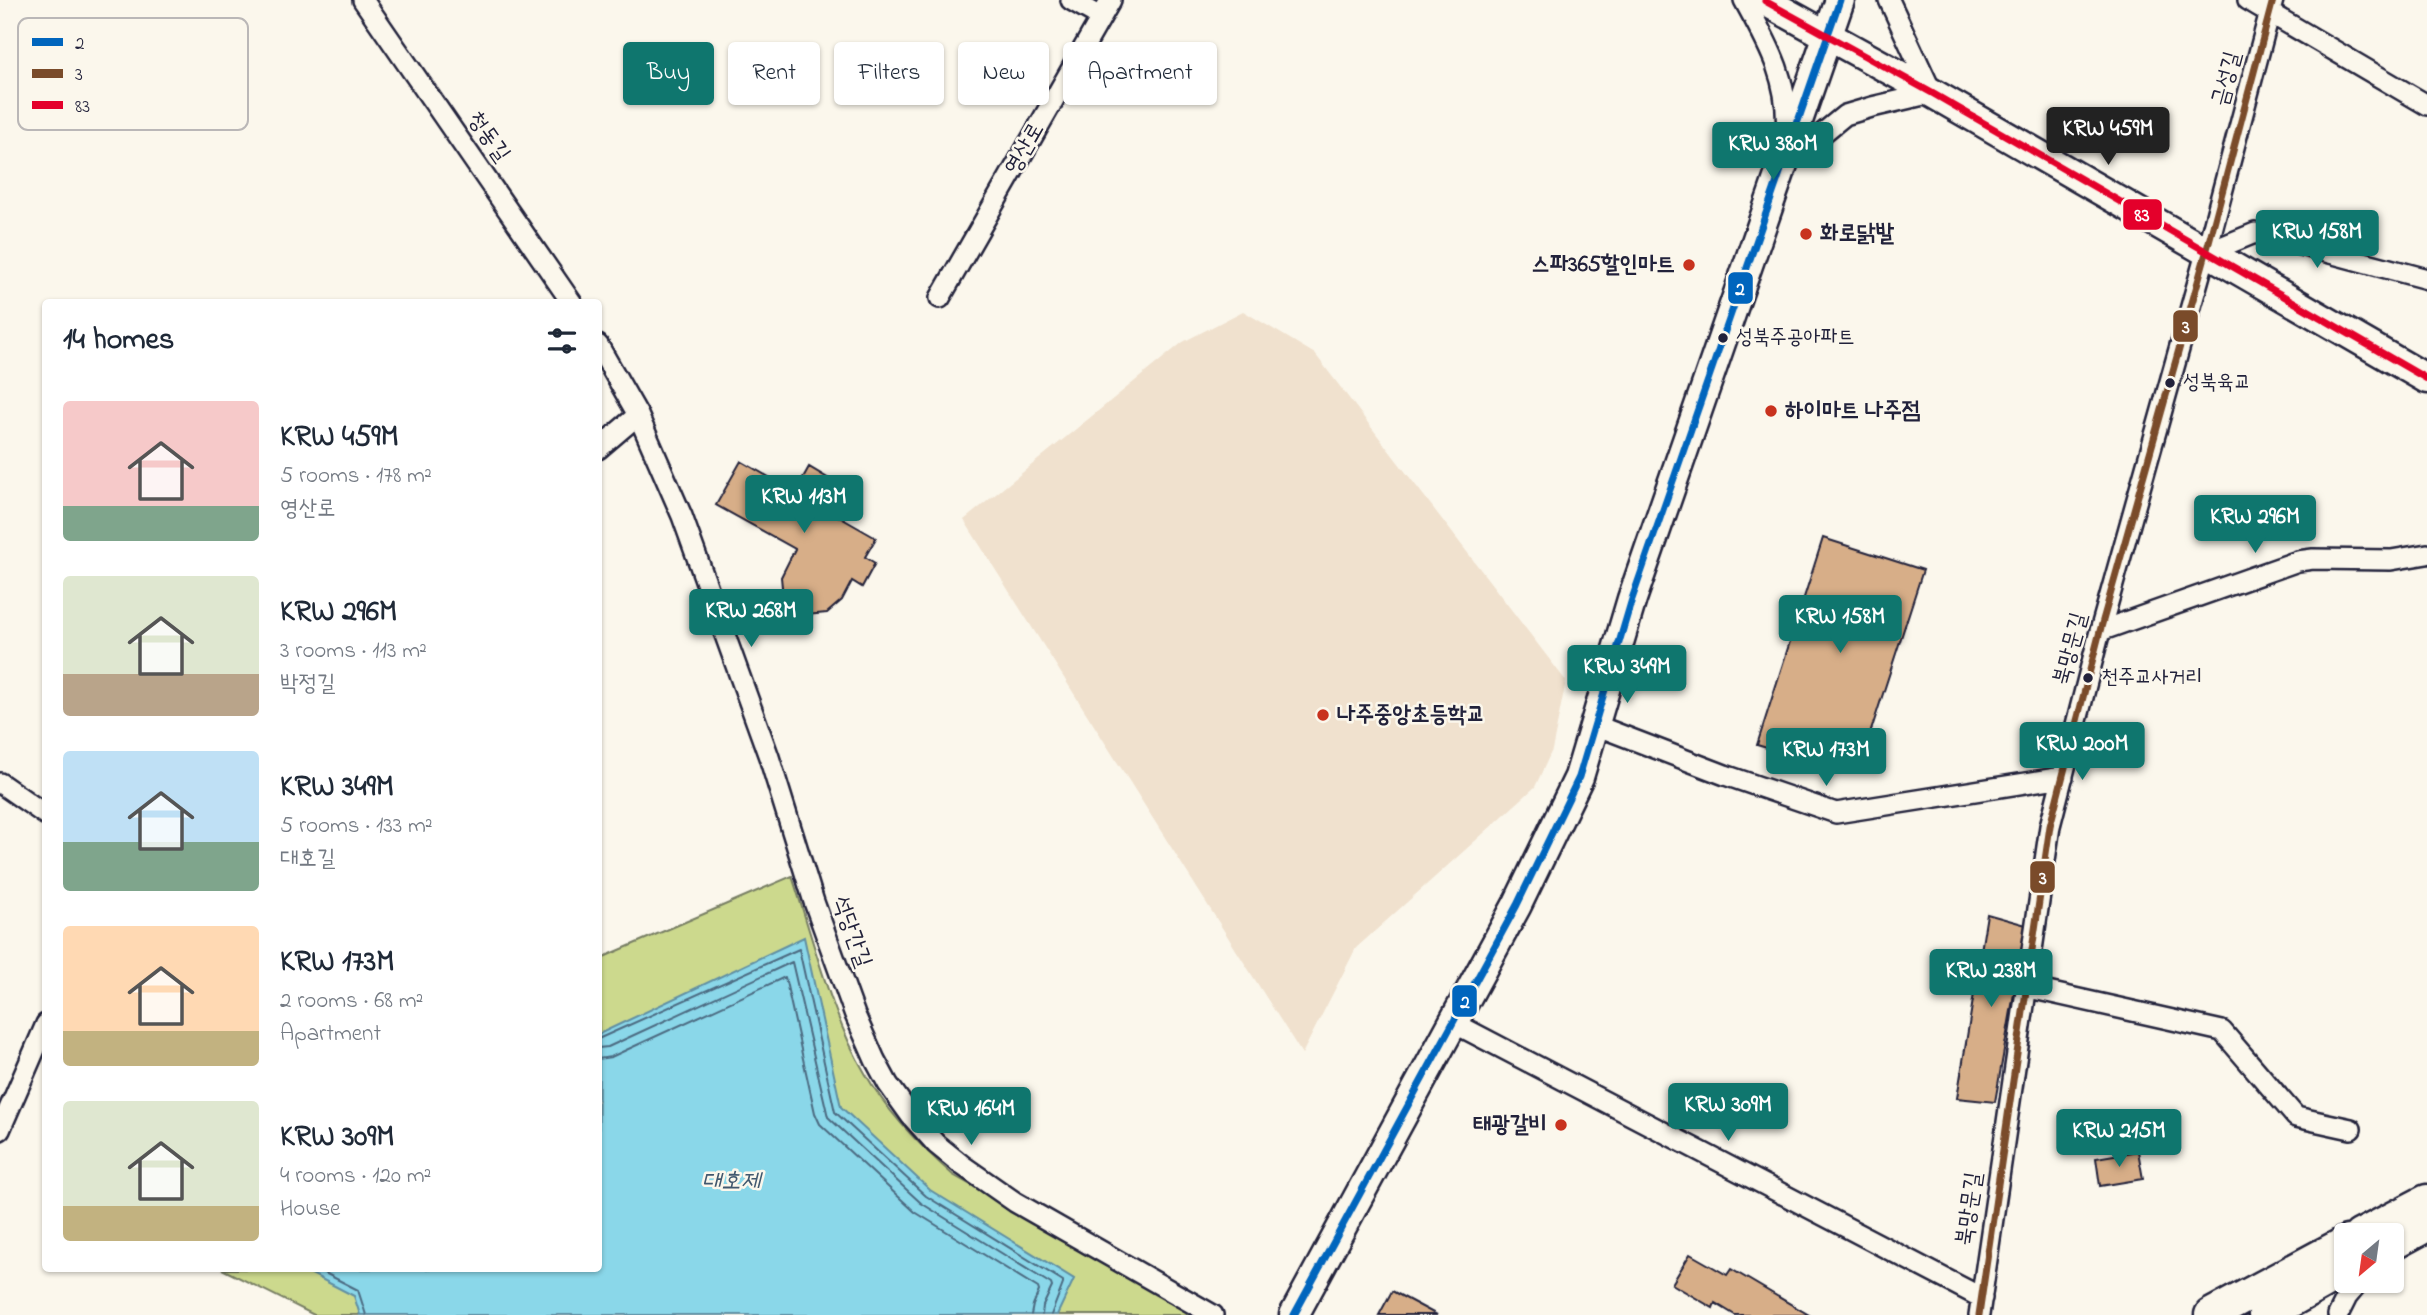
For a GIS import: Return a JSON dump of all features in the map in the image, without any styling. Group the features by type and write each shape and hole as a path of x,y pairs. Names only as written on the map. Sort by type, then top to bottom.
{"main road":[{"path":"2385,1223 2427,1201"},
{"path":"2404,1237 2427,1225"},
{"path":"2211,1315 2334,1249"},
{"path":"2265,1315 2334,1276"}],"street":[{"name":"청동길","path":"363,0 569,299"},
{"path":"1071,0 1101,18"},
{"name":"영산로","path":"940,298 1111,0"},
{"path":"1744,0 1772,51 1788,107 1783,165"},
{"path":"1763,0 1828,38 1933,93 2427,379"},
{"path":"1294,1315 1517,905 1579,777 1632,599 1840,0"},
{"path":"1889,0 1933,93"},
{"path":"2248,0 2271,7 2427,105"},
{"name":"금성길","path":"2206,253 2271,7"},
{"path":"1783,165 1845,115 1933,93"},
{"path":"2206,253 2255,233 2427,279"},
{"name":"북망문길","path":"1981,1307 2050,826 2100,631 2206,253"},
{"path":"602,352 638,415 602,446"},
{"name":"석당간길","path":"638,415 682,516 755,719 814,902 855,1014 888,1084 936,1144 962,1166 1015,1202 1213,1315"},
{"path":"2100,631 2298,561 2391,560 2427,554"},
{"path":"1595,725 1836,813 2063,777"},
{"path":"0,783 42,812"},
{"path":"2025,987 2222,1031 2296,1116 2351,1129"},
{"path":"1454,1023 1981,1307"},
{"path":"0,1130 42,1033"},
{"path":"2338,1315 2350,1293"}],"shaded area":[{"name":"나주중앙초등학교","path":"1243,311 1315,354 1566,681 1552,750 1535,787 1356,948 1302,1054 964,520 1183,342"}],"green space":[{"name":"대호제","path":"792,876 832,1002 853,1051 883,1101 917,1140 953,1175 1201,1315 314,1315 228,1272 602,1272 602,958"}],"water":[{"name":"대호제","path":"804,937 841,1107 930,1190 1074,1279 1057,1315 360,1315 354,1296 308,1272 602,1272 602,1033"}],"building":[{"path":"741,461 795,492 809,467 841,486 827,510 876,538 865,557 875,563 862,587 852,581 842,600 827,613 806,615 789,605 783,597 781,577 795,549 716,505"},
{"path":"1823,538 1923,570 1858,771 1781,747 1780,752 1757,745"},
{"path":"1987,914 2026,925 1995,1102 1957,1098"},
{"path":"2138,1151 2143,1179 2100,1186 2096,1158"},
{"path":"1690,1254 1727,1275 1731,1269 1809,1315 1735,1315 1715,1303 1713,1308 1672,1284"},
{"path":"1392,1291 1437,1315 1379,1315"}],"transit line":[{"name":"2","path":"1294,1315 1517,905 1579,777 1632,599 1840,0"},
{"name":"3","path":"1979,1315 2050,826 2100,631 2206,253 2273,0"},
{"name":"83","path":"1765,1 1932,93 2427,379"}],"place":[{"name":"화로닭발","path":"1806,234"},
{"name":"스파365할인마트","path":"1689,265"},
{"name":"성북주공아파트","path":"1723,338"},
{"name":"성북육교","path":"2170,383"},
{"name":"하이마트 나주점","path":"1771,411"},
{"name":"천주교사거리","path":"2088,678"},
{"name":"나주중앙초등학교","path":"1323,715"},
{"name":"태광갈비","path":"1561,1125"}]}
